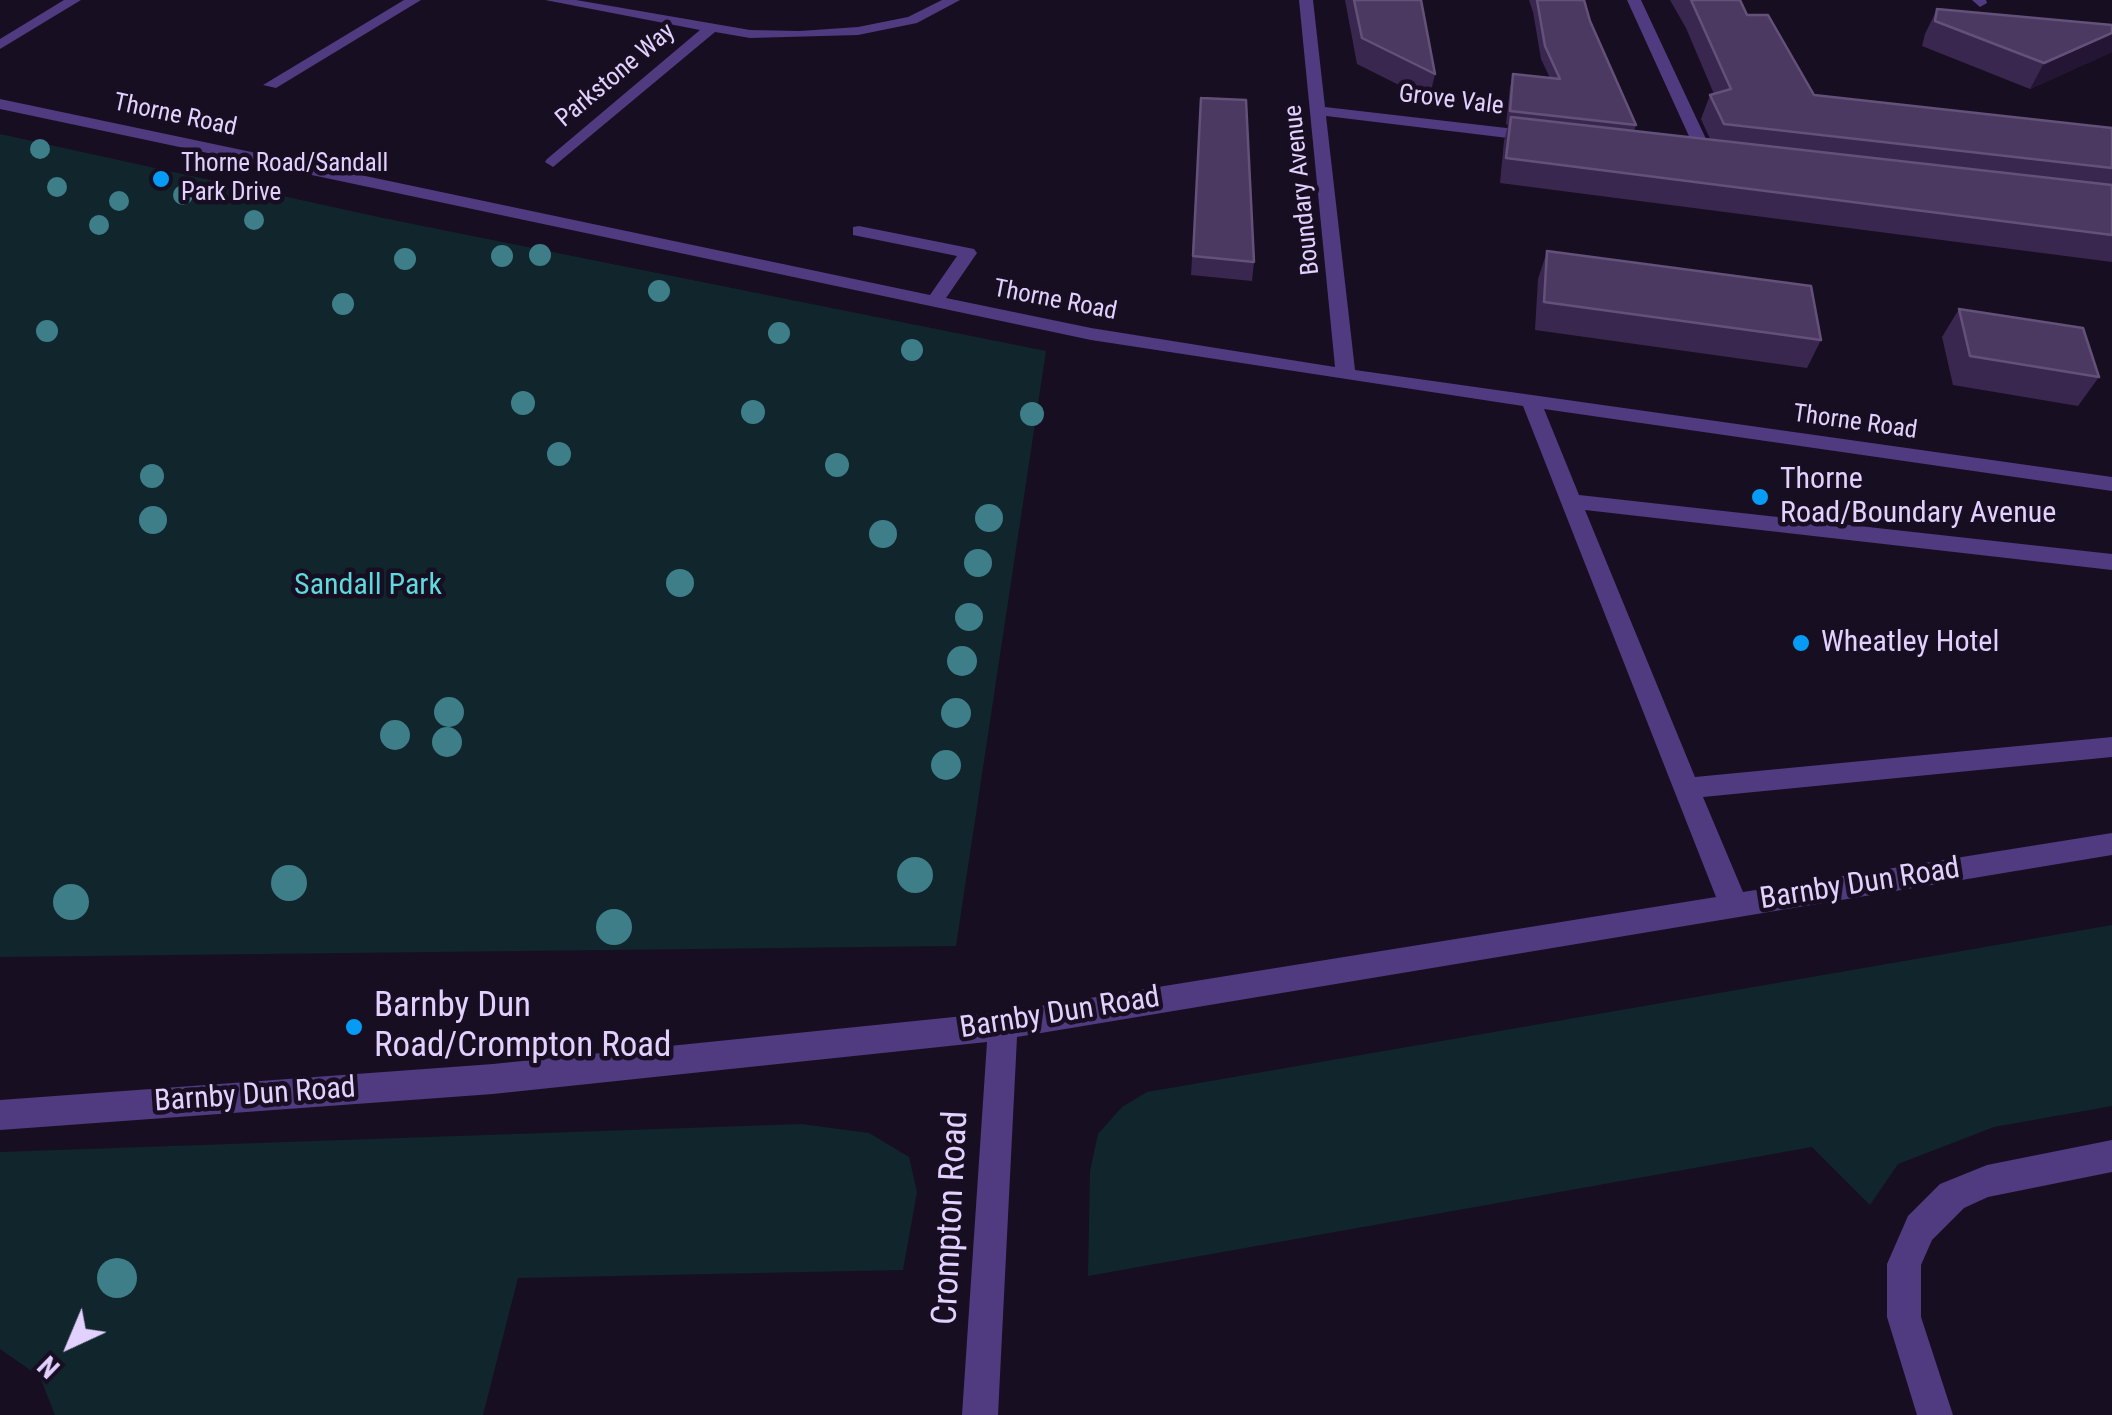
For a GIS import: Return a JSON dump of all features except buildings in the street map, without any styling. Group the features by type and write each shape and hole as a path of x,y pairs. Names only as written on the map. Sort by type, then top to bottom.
{"street":[{"path":"0,44 74,0"},
{"path":"271,84 414,0"},
{"path":"552,0 712,28 800,36 858,32 912,20 953,0"},
{"name":"Boundary Avenue","path":"1306,0 1346,375"},
{"path":"1634,0 1706,156"},
{"name":"Parkstone Way","path":"553,162 712,28"},
{"name":"Thorne Road","path":"0,104 1091,334 1346,375 2112,484"},
{"path":"0,114 24,110"},
{"name":"Grove Vale","path":"1320,111 1552,138"},
{"path":"1686,154 1725,158"},
{"path":"859,231 968,253 934,302"},
{"path":"1531,402 1690,788 1734,906"},
{"path":"1572,501 2112,562"},
{"path":"1690,788 2112,747"},
{"name":"Barnby Dun Road","path":"0,1115 493,1079 1003,1026 2112,844"},
{"name":"Crompton Road","path":"980,1415 1003,1026"},
{"path":"1935,1415 1904,1318 1904,1264 1920,1228 1952,1196 1987,1181 2112,1156"}],"green space":[{"name":"Sandall Park","path":"0,134 383,218 1046,351 956,946 0,957"},
{"path":"2112,925 2112,1106 1994,1127 1898,1164 1870,1205 1812,1147 1088,1276 1090,1171 1098,1134 1122,1107 1147,1092"},
{"path":"801,1124 869,1133 909,1157 917,1192 903,1270 518,1278 483,1415 55,1415 40,1377 0,1349 0,1152"}],"place":[{"name":"Thorne Road/Sandall Park Drive","path":"161,179"},
{"name":"Thorne Road/Boundary Avenue","path":"1760,497"},
{"name":"Wheatley Hotel","path":"1801,643"},
{"name":"Barnby Dun Road/Crompton Road","path":"354,1027"}]}
